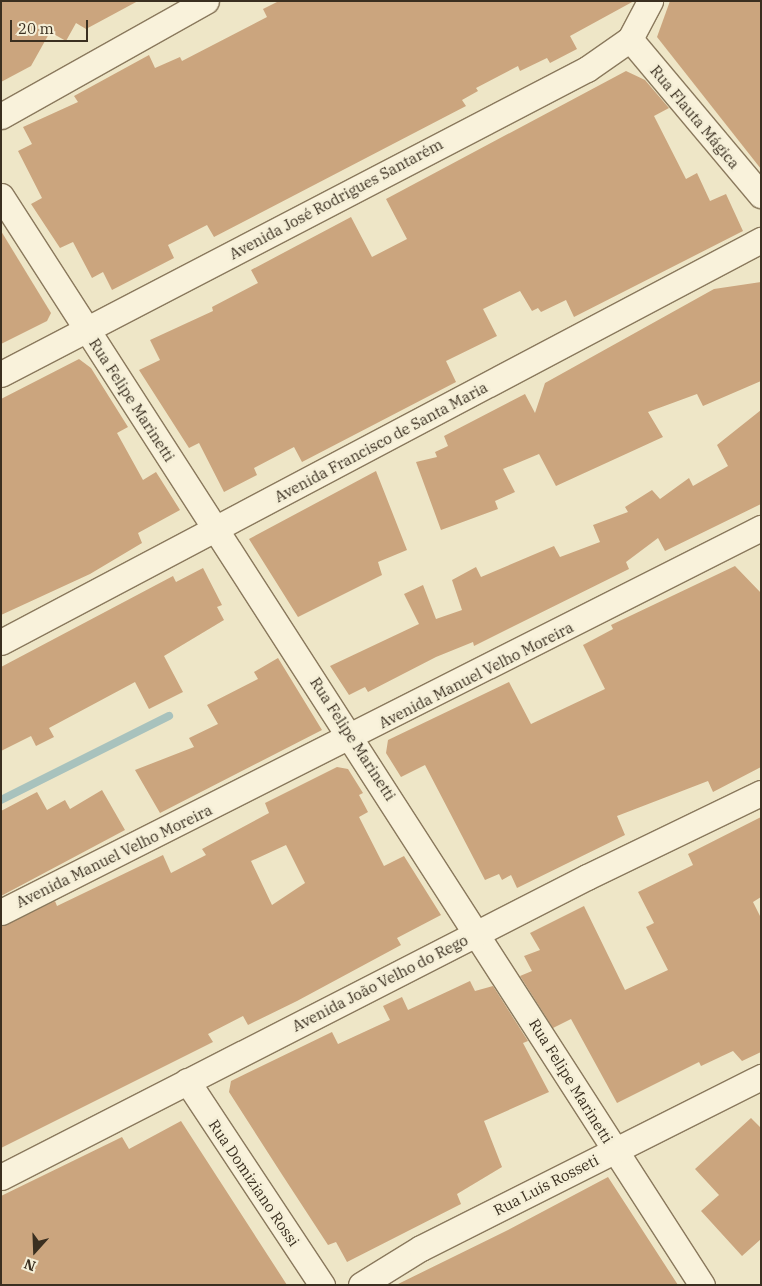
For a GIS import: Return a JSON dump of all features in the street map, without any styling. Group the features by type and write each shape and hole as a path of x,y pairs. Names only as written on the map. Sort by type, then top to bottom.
{"street":[{"path":"1,116 206,1"},
{"name":"Avenida José Rodrigues Santarém","path":"1,374 587,69 630,39 650,1"},
{"name":"Rua Flauta Mágica","path":"630,39 761,194"},
{"name":"Rua Felipe Marinetti","path":"1,196 85,330 352,737 702,1285"},
{"name":"Avenida Francisco de Santa Maria","path":"1,642 761,240"},
{"name":"Avenida Manuel Velho Moreira","path":"1,912 352,737 761,528"},
{"name":"Avenida João Velho do Rego","path":"1,1177 187,1080 761,793"},
{"name":"Rua Luís Rosseti","path":"361,1285 421,1248 761,1077"},
{"name":"Rua Domiziano Rossi","path":"187,1080 322,1285"}],"building":[{"path":"1,1 138,1 86,29 76,23 66,41 50,32 31,66 1,82"},
{"path":"279,1 634,1 570,36 577,49 550,63 547,58 520,71 518,66 476,88 478,91 462,100 466,106 214,237 207,225 168,245 174,258 112,290 103,272 92,278 73,242 60,248 31,204 42,198 18,151 32,144 23,127 78,102 74,96 149,55 155,68 180,57 182,61 267,17 263,9"},
{"path":"670,1 761,1 761,169 657,37"},
{"path":"626,71 645,80 669,108 654,116 686,179 697,173 710,201 726,194 743,231 574,317 566,300 541,312 538,308 532,311 520,291 483,309 497,336 446,361 456,382 302,462 294,447 254,468 257,475 224,492 199,443 189,448 139,370 160,360 150,340 213,311 212,307 258,283 251,270 351,217 372,257 407,239 386,199"},
{"path":"1,231 51,313 47,321 1,344"},
{"path":"761,282 761,381 703,406 697,394 648,412 663,437 556,486 539,454 503,469 515,492 495,501 498,509 441,530 416,462 437,457 435,452 448,446 444,436 525,394 535,413 545,383 714,289"},
{"path":"79,359 91,368 128,427 117,433 143,480 156,472 180,510 138,533 142,543 90,574 1,615 1,399"},
{"path":"761,410 761,504 665,551 658,538 626,562 629,569 474,646 473,642 436,657 368,692 365,687 349,695 330,666 419,624 404,594 423,585 436,619 462,610 452,580 476,567 481,577 554,546 560,557 600,542 593,525 628,512 625,507 652,490 660,499 689,478 693,486 728,466 717,445"},
{"path":"376,471 407,550 378,562 382,575 298,617 249,539"},
{"path":"735,566 761,593 761,767 713,792 708,781 617,816 625,835 517,888 511,875 502,880 499,874 485,880 425,765 401,777 386,753 388,740 509,682 531,724 605,689 583,645 613,629 611,625"},
{"path":"203,568 222,605 217,607 224,620 164,656 183,692 149,709 135,682 49,728 54,737 36,746 31,736 1,751 1,667 173,576 176,582"},
{"path":"278,658 322,730 160,813 135,770 194,747 189,738 218,724 207,705 258,679 254,672"},
{"path":"337,767 348,769 363,793 359,795 368,812 359,817 384,866 404,856 441,915 397,938 401,945 297,1001 248,1025 243,1016 208,1034 213,1042 1,1148 1,926 55,901 57,906 163,855 171,873 206,855 202,849 269,813 265,803","holes":["286,845 305,883 272,905 251,861"]},
{"path":"102,790 125,830 1,896 1,811 37,792 47,810 65,800 70,809"},
{"path":"761,817 761,897 753,902 761,918 761,1052 742,1061 733,1051 701,1066 699,1062 617,1103 571,1019 553,1028 520,976 532,971 524,956 540,950 530,933 584,906 625,990 668,970 646,927 654,923 638,892 693,865 688,854"},
{"path":"470,981 475,991 493,986 528,1041 523,1043 549,1092 484,1121 502,1167 457,1194 461,1204 347,1262 336,1242 328,1245 229,1092 231,1081 332,1032 338,1044 390,1020 383,1006 402,997 408,1010"},
{"path":"751,1118 761,1128 761,1239 742,1256 701,1211 719,1195 695,1169"},
{"path":"181,1121 287,1285 1,1285 1,1196 122,1137 129,1149"},
{"path":"608,1177 678,1285 396,1285 508,1230"}],"waterway":[{"path":"1,800 169,716"}]}
